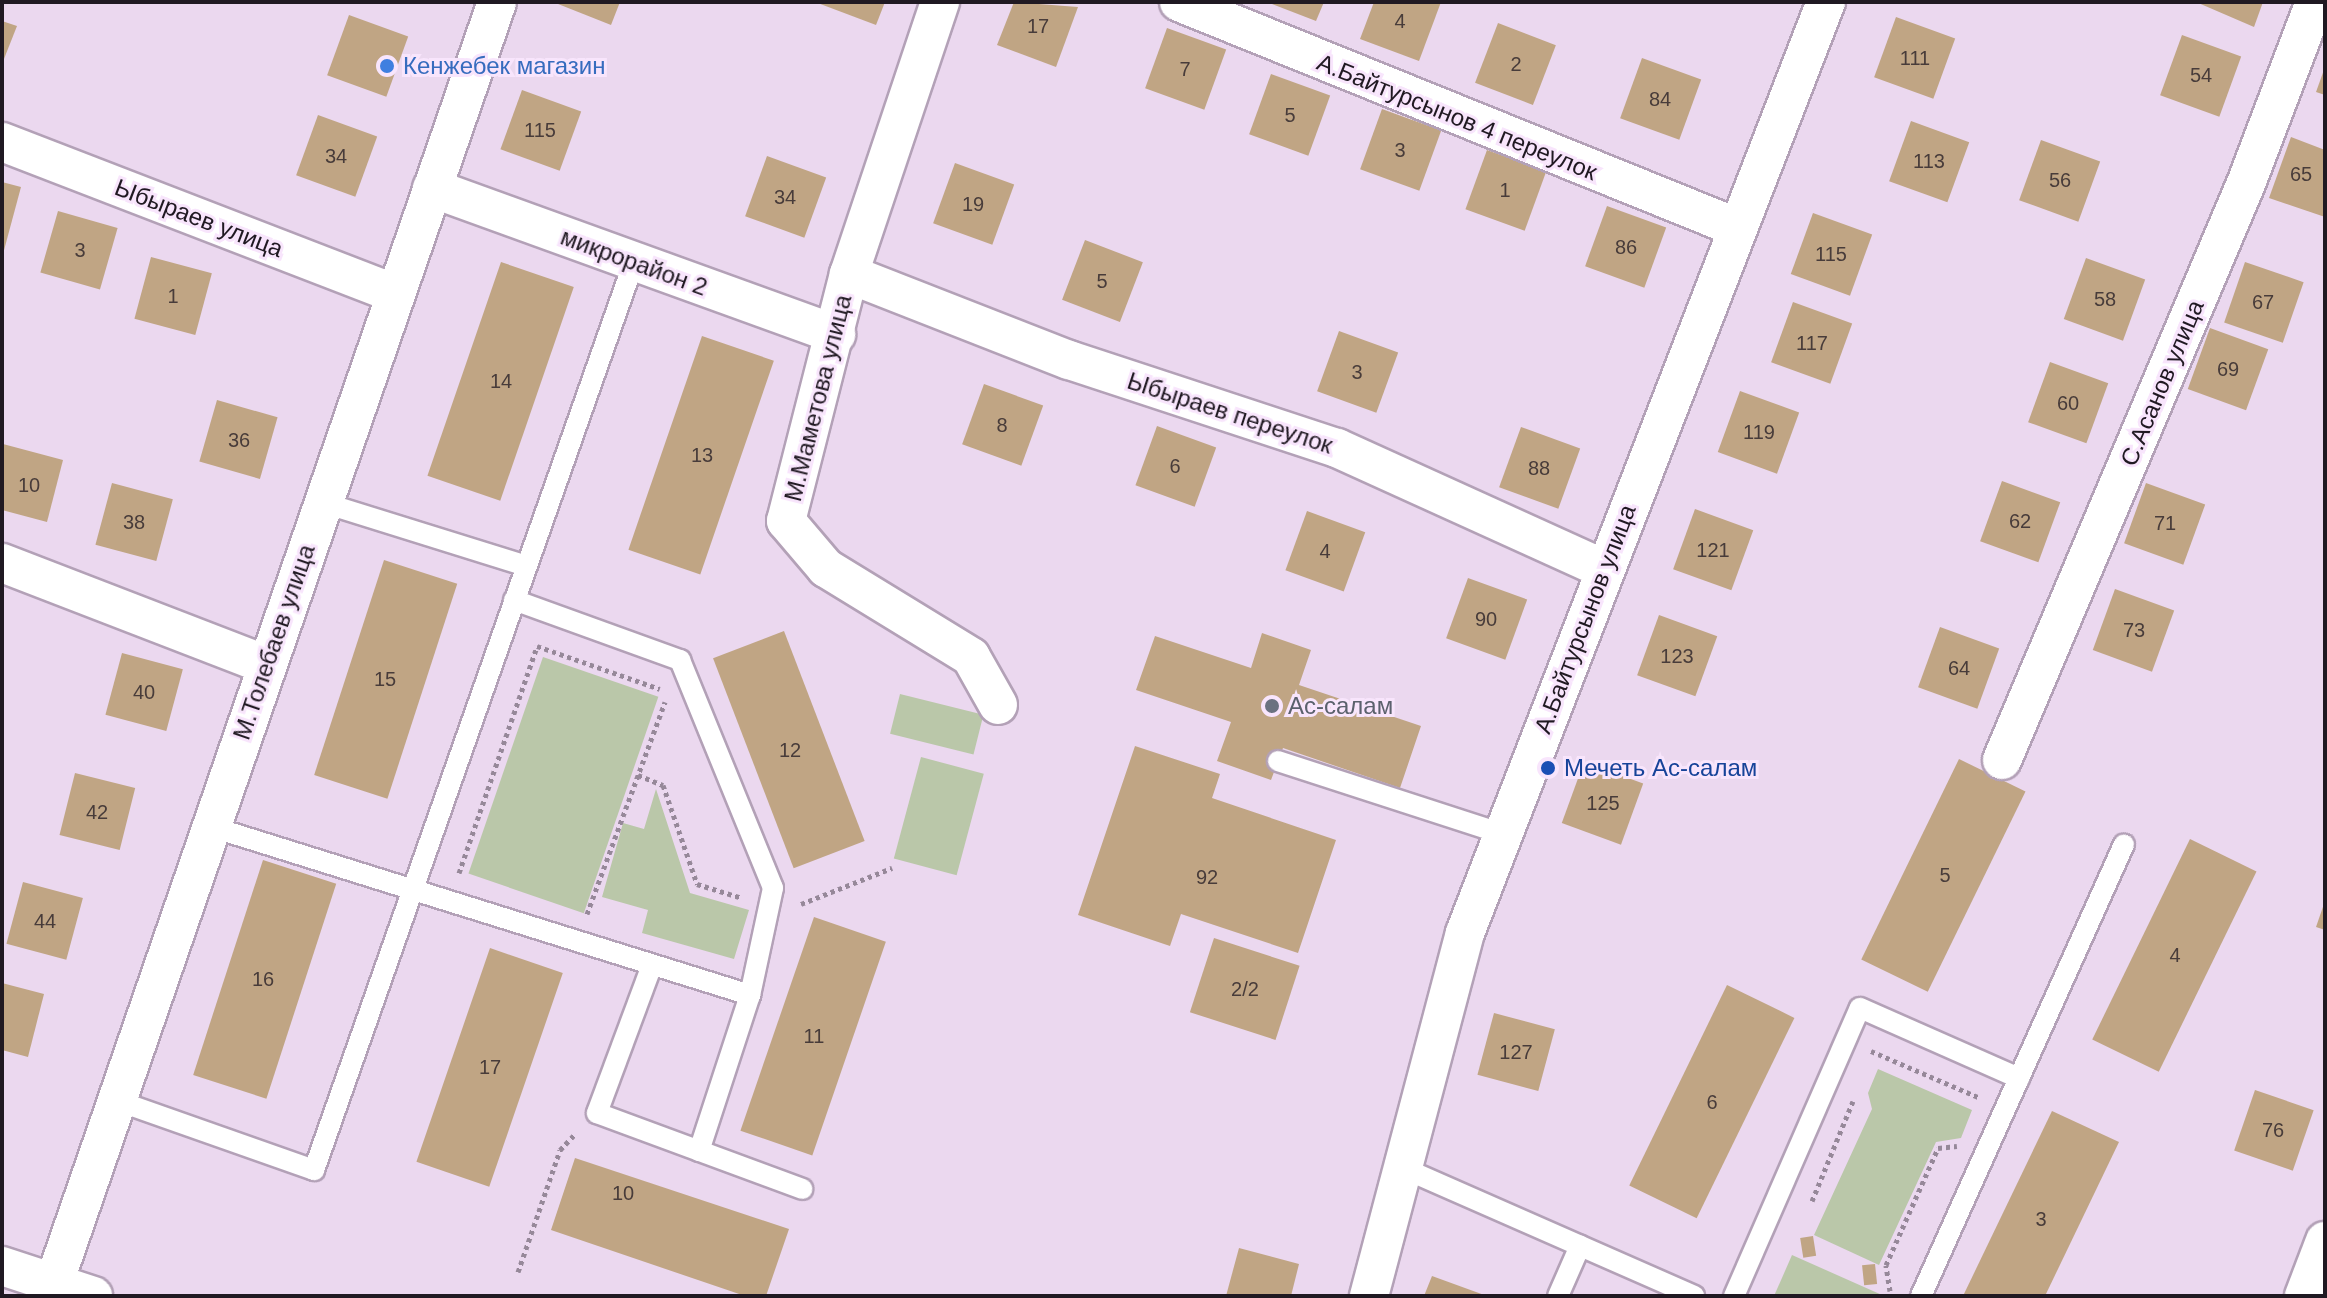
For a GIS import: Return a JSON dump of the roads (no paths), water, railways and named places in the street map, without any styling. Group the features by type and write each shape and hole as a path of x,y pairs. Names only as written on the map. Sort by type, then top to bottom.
{"street":[{"name":"М.Толебаев улица","path":"54,1283 321,502 497,2"},
{"name":"М.Маметова улица","path":"940,2 849,274 786,521 826,568 971,657 998,705"},
{"name":"А.Байтурсынов 4 переулок","path":"1179,2 1738,228"},
{"name":"А.Байтурсынов улица","path":"1369,1296 1465,933 1826,2"},
{"name":"С.Асанов улица","path":"2002,760 2247,181 2315,2"},
{"name":"Ыбыраев улица","path":"2,142 395,294"},
{"name":"микрорайон 2","path":"432,188 836,334"},
{"name":"Ыбыраев переулок","path":"849,274 1069,360 1337,448 1604,569"},
{"path":"2,563 267,665"},
{"path":"2304,1296 2325,1241"},
{"path":"2,1266 93,1296"}],"lane":[{"path":"118,1101 314,1170 634,262"},
{"path":"321,502 526,566"},
{"path":"514,600 680,660 773,888 750,995 699,1151"},
{"path":"1278,761 1503,834"},
{"path":"212,827 750,995"},
{"path":"1921,1296 2124,845"},
{"path":"652,965 597,1113 802,1189"},
{"path":"1734,1296 1860,1008 2019,1078"},
{"path":"1403,1168 1694,1296"},
{"path":"1558,1296 1580,1246"}],"place":[{"name":"Кенжебек магазин","path":"387,66"},
{"name":"Ас-салам","path":"1272,706"},
{"name":"Мечеть Ас-салам","path":"1548,768"}]}
